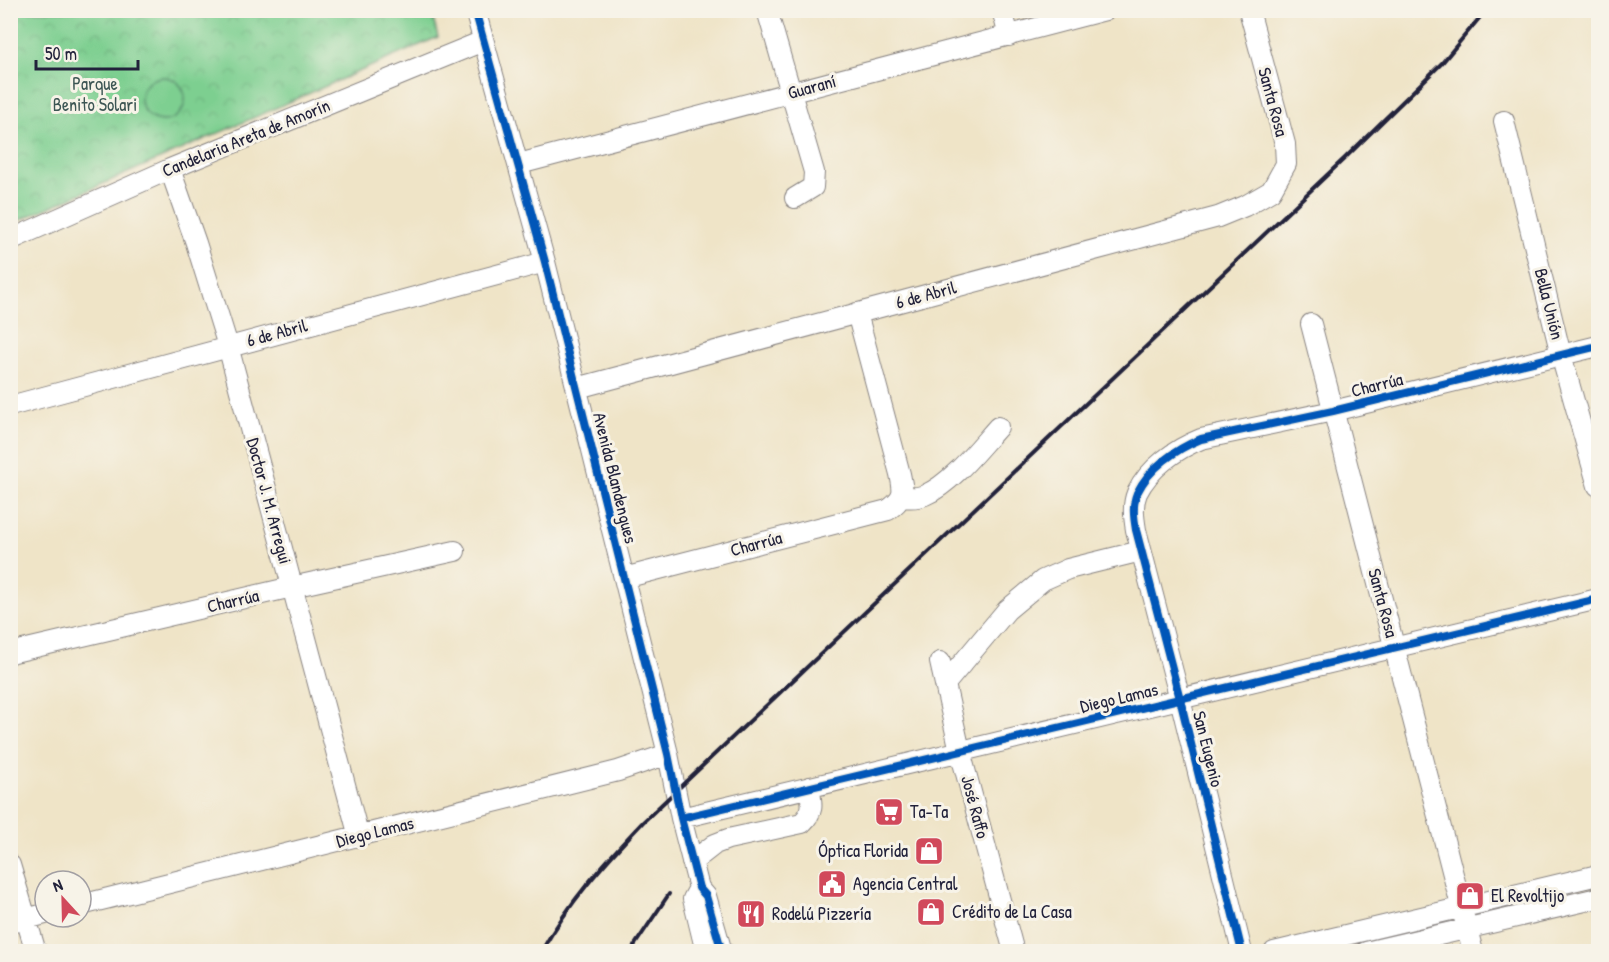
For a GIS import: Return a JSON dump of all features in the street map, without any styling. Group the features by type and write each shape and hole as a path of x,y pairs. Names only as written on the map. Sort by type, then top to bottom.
{"street":[{"name":"Avenida Blandengues","path":"475,10 545,262 668,754 692,862 699,888 706,896 722,951"},
{"path":"767,10 814,172 813,187 795,198"},
{"path":"1002,10 1009,36"},
{"name":"Guaraní","path":"519,164 1105,10"},
{"name":"Santa Rosa","path":"1249,10 1285,144 1286,164 1271,191"},
{"name":"Candelaria Areta de Amorín","path":"10,240 170,169 483,40"},
{"name":"Bella Unión","path":"1504,121 1561,355 1599,486"},
{"name":"Doctor J. M. Arregui","path":"170,169 228,346 359,837"},
{"name":"6 de Abril","path":"577,388 1218,217 1245,206 1271,191"},
{"name":"6 de Abril","path":"10,406 545,262"},
{"path":"857,313 903,489 895,503"},
{"name":"Santa Rosa","path":"1311,324 1473,951"},
{"name":"Charrúa","path":"1167,459 1184,446 1201,439 1333,411 1599,346"},
{"name":"Charrúa","path":"624,578 926,495 958,470 998,427"},
{"name":"San Eugenio","path":"1167,459 1148,476 1136,494 1133,514 1242,951"},
{"name":"Charrúa","path":"10,653 455,551"},
{"path":"945,684 1007,610 1043,580 1068,569 1142,551"},
{"name":"Diego Lamas","path":"681,818 1599,599"},
{"name":"José Raffo","path":"940,662 960,751 1014,951"},
{"name":"Diego Lamas","path":"93,902 618,771 668,754"},
{"path":"692,862 715,844 728,839 802,823 810,815 812,806 809,787"},
{"path":"10,865 18,921 36,951"},
{"path":"1274,951 1599,874"},
{"name":"Avenida Blandengues","path":"699,888 693,898 706,951"},
{"path":"1366,951 1599,898"},
{"path":"18,921 33,917"}],"green space":[{"name":"Parque Benito Solari","path":"11,11 431,11 438,37 11,224"},
{"path":"163,77 179,83 185,99 179,115 163,121 147,115 141,99 147,83"}],"railway":[{"path":"541,952 588,884 643,822 1345,158 1442,63 1486,10"},
{"path":"630,952 669,894"}],"cycle path":[{"path":"475,10 545,262 668,754 699,888 706,896 722,952"},
{"path":"1242,952 1136,530 1134,502 1142,484 1164,460 1201,439 1333,411 1598,346"},
{"path":"681,818 1598,599"}],"place":[{"name":"Ta-Ta","path":"889,812"},
{"name":"Óptica Florida","path":"929,851"},
{"name":"Agencia Central","path":"832,884"},
{"name":"El Revoltijo","path":"1470,896"},
{"name":"Crédito de La Casa","path":"931,912"},
{"name":"Rodelú Pizzería","path":"751,914"}]}
